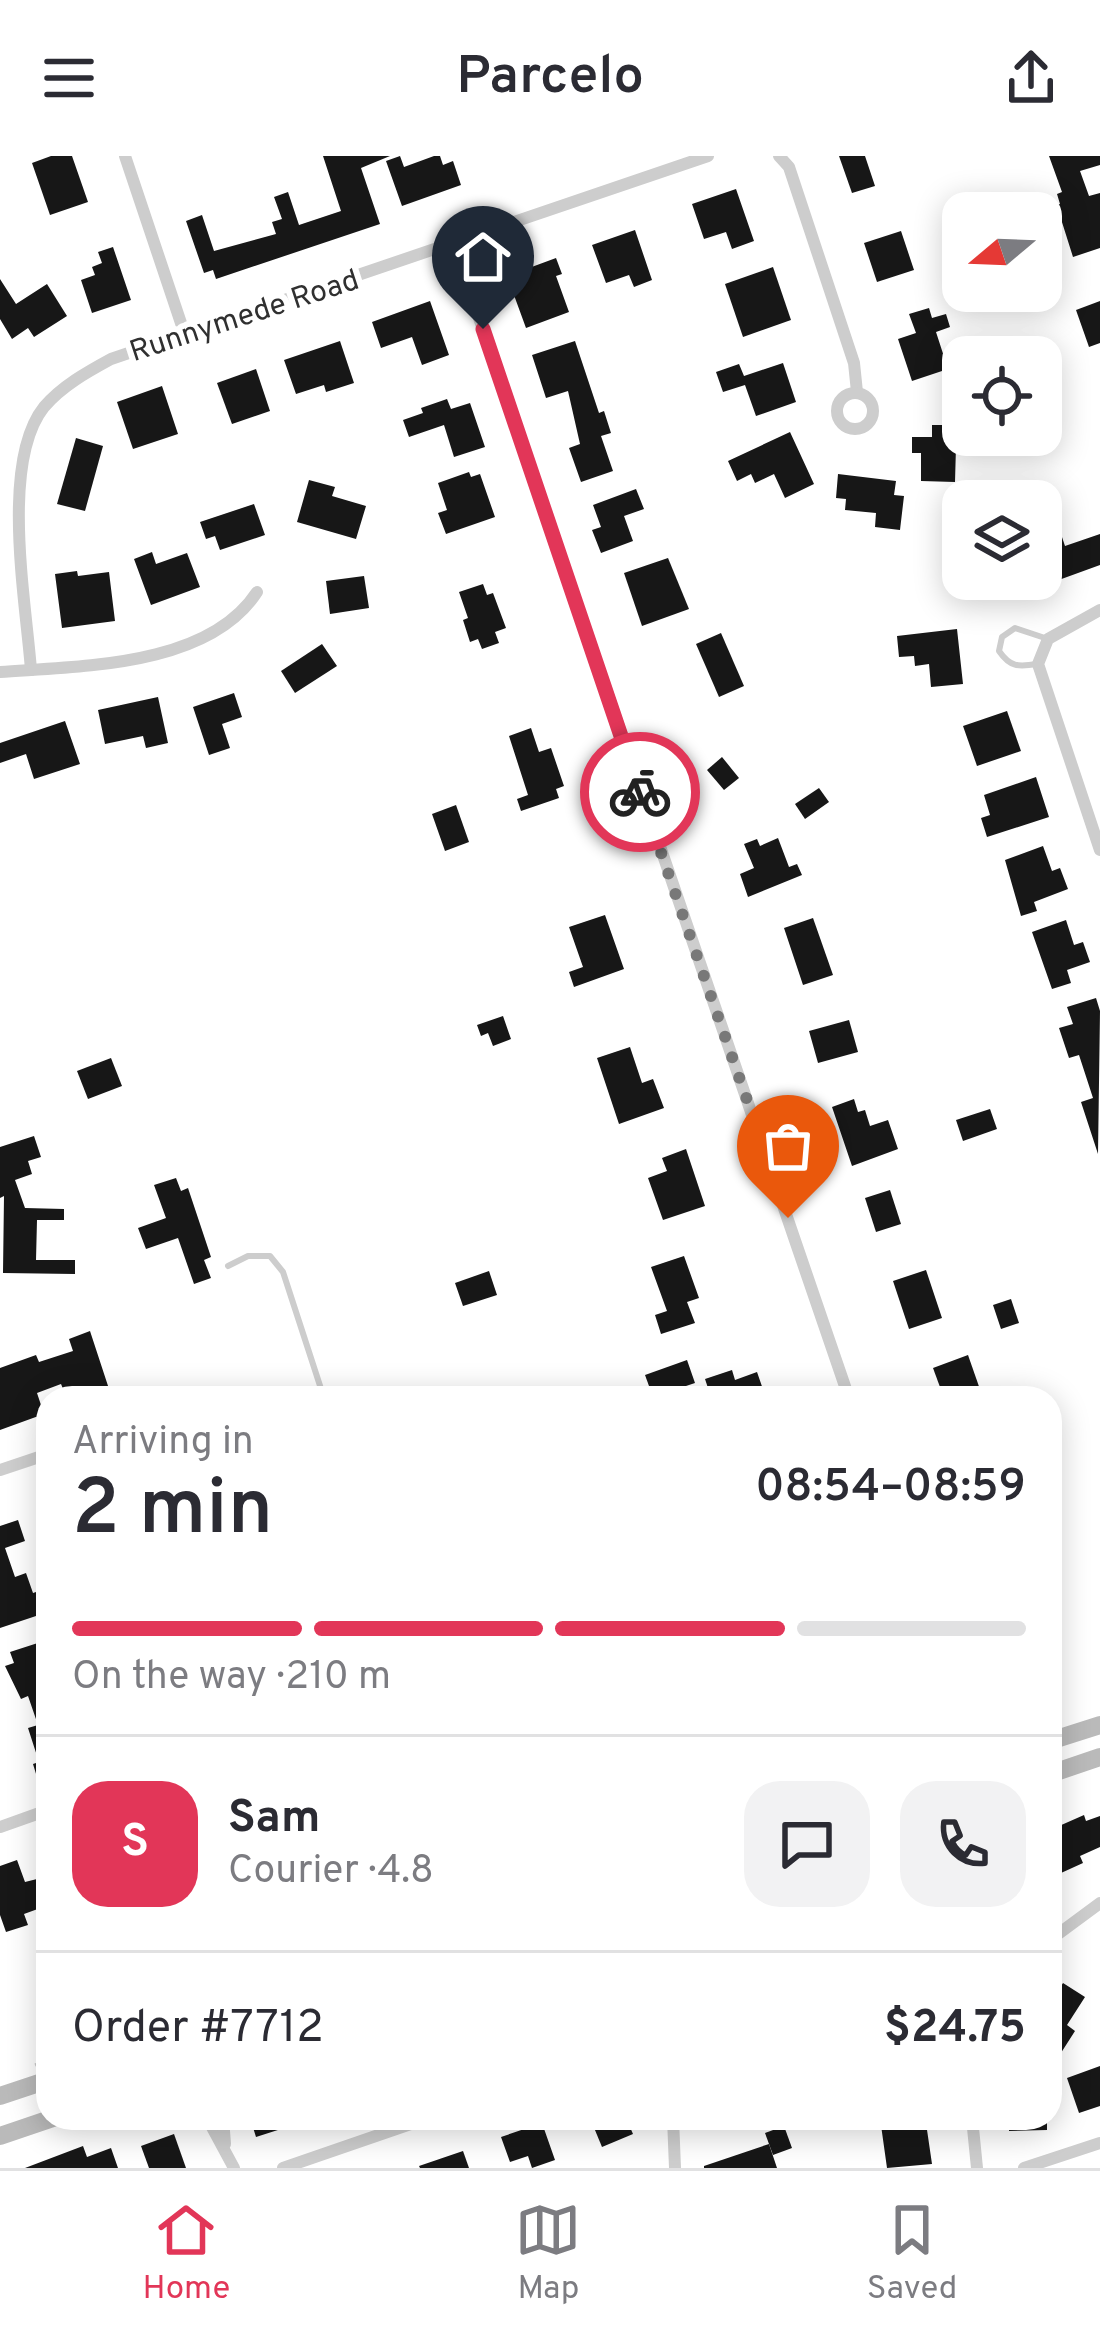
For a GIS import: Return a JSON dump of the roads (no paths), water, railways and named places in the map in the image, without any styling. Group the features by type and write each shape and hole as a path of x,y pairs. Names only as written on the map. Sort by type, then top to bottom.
{"main road":[{"path":"1062,1737 1100,1724"},
{"path":"1062,1770 1100,1757"},
{"path":"0,2096 36,2084"},
{"path":"0,2136 36,2124"}],"street":[{"path":"124,156 185,334"},
{"name":"Runnymede Road","path":"31,670 20,484 32,428 44,407 81,375 111,359 707,156"},
{"path":"779,156 789,167 854,363 856,392"},
{"path":"454,245 845,1386"},
{"path":"0,673 109,664 206,637 229,626 257,592"},
{"path":"1100,610 1048,639 1039,664 1100,850"},
{"path":"0,1470 36,1458"},
{"path":"0,1827 36,1814"},
{"path":"1062,1931 1100,1903"},
{"path":"215,2130 234,2168"},
{"path":"224,2130 225,2145"},
{"path":"283,2168 393,2130"},
{"path":"673,2130 675,2168"},
{"path":"972,2130 977,2168"},
{"path":"1024,2168 1100,2143"}],"lane":[{"path":"1039,664 1018,667 1007,663 999,651 1002,638 1015,628 1048,639"},
{"path":"228,1266 248,1256 270,1256 283,1272 320,1386"}]}
